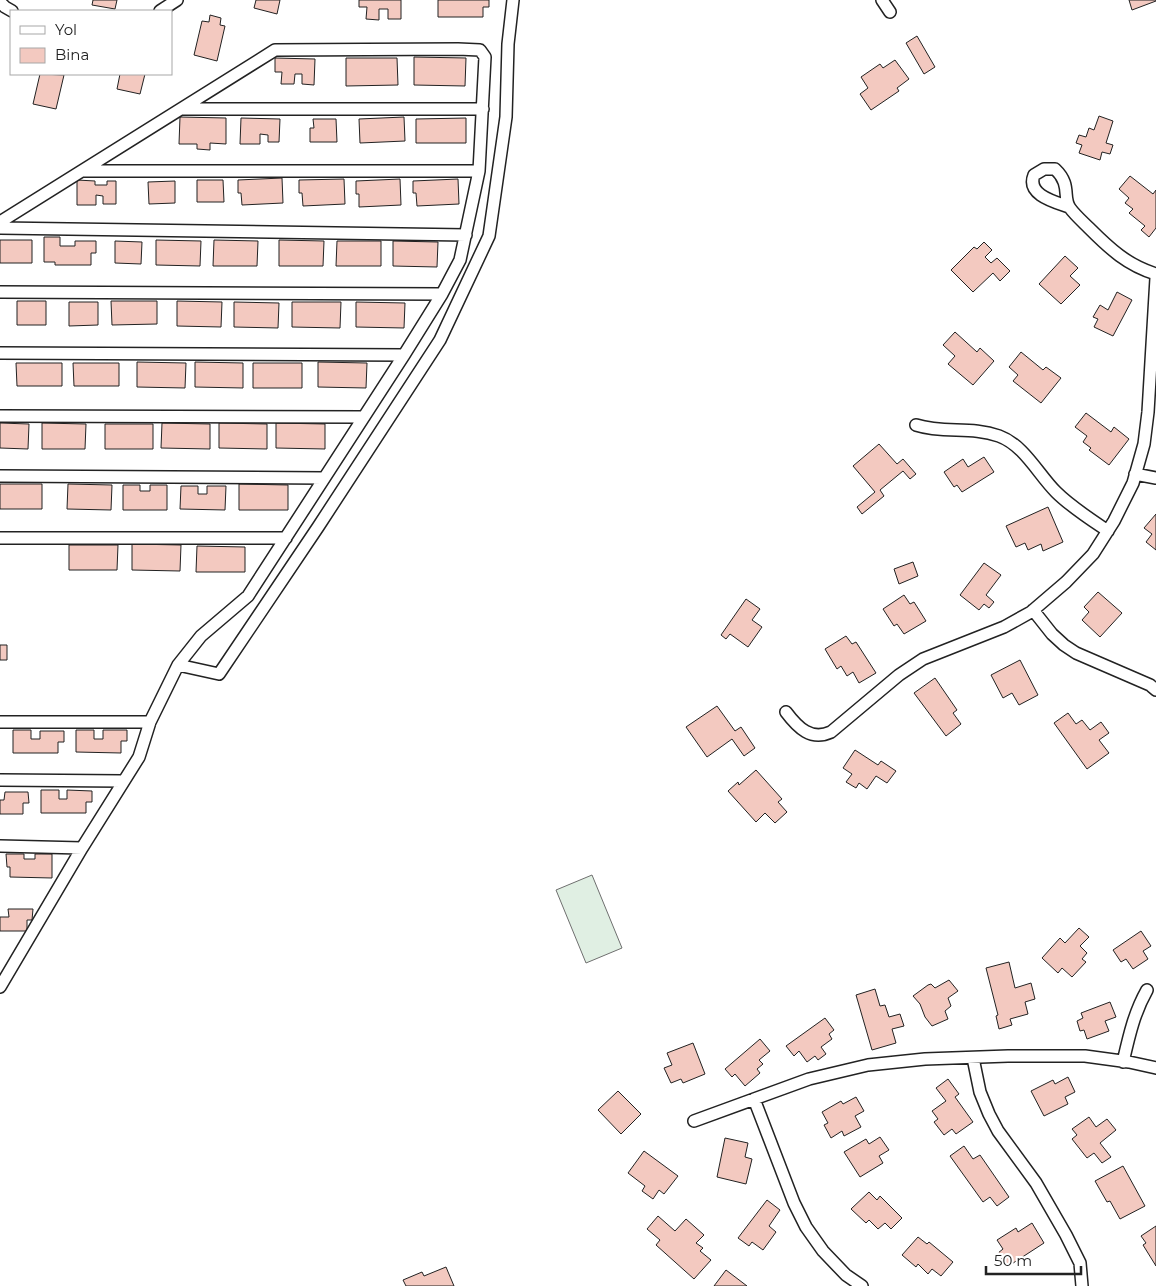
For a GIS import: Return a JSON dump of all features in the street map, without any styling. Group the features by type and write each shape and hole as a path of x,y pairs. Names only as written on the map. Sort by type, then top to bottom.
{"street":[{"path":"162,10 177,0"},
{"path":"178,665 219,674 440,340 488,236 506,118 508,44 513,0"},
{"path":"882,0 890,12"},
{"path":"0,2 10,10"},
{"path":"0,222 275,50 458,49 480,50 485,57 479,171 460,260 442,294 404,355 248,596 201,636 178,665 150,722 139,757 82,848 0,987"},
{"path":"182,109 482,109"},
{"path":"84,171 479,171"},
{"path":"1069,206 1120,257 1143,270 1156,274"},
{"path":"0,228 466,235"},
{"path":"786,712 794,723 814,736 831,732 899,675 923,660 1004,627 1034,610 1066,582 1092,554 1108,531 1133,483 1144,444 1148,412 1156,278"},
{"path":"0,292 442,294"},
{"path":"0,353 404,355"},
{"path":"0,416 364,416"},
{"path":"916,425 936,430 969,430 1001,437 1015,445 1056,492 1108,531"},
{"path":"1136,474 1156,478"},
{"path":"0,476 324,478"},
{"path":"0,538 286,538"},
{"path":"1034,610 1052,634 1076,653 1150,685 1156,690"},
{"path":"0,722 150,722"},
{"path":"0,780 122,782"},
{"path":"0,846 82,848"},
{"path":"1123,1062 1137,1008 1147,990"},
{"path":"694,1121 809,1079 868,1065 925,1059 1085,1056 1156,1068"},
{"path":"973,1058 980,1092 989,1114 998,1131 1036,1183 1066,1235 1080,1263 1082,1286"},
{"path":"754,1099 794,1203 806,1227 823,1252 846,1275 862,1286"}],"green space":[{"path":"592,875 622,948 586,963 556,890"}],"building":[{"path":"93,0 117,0 115,9 92,5"},
{"path":"256,0 280,0 277,14 254,8"},
{"path":"359,0 401,0 401,19 388,19 388,9 379,9 379,20 366,19 367,7 359,7"},
{"path":"438,0 489,0 489,7 483,7 483,17 438,17"},
{"path":"1129,0 1156,0 1156,1 1132,10"},
{"path":"210,15 221,18 220,25 225,26 217,61 194,55 202,21 209,22"},
{"path":"917,36 935,67 924,74 906,43"},
{"path":"414,57 466,58 465,86 414,85"},
{"path":"275,58 315,59 314,85 302,84 302,74 295,74 294,84 281,84 282,72 275,72"},
{"path":"346,58 397,58 398,85 346,86"},
{"path":"895,60 909,79 897,88 899,91 871,110 860,94 868,88 861,77 880,64 883,68"},
{"path":"40,75 64,75 56,109 33,104"},
{"path":"120,75 145,75 140,94 117,89"},
{"path":"1099,116 1113,121 1106,143 1113,145 1110,154 1102,152 1100,160 1079,153 1082,145 1076,143 1079,135 1086,137 1089,128 1094,130"},
{"path":"180,117 226,118 226,144 210,143 210,150 197,149 197,144 179,144"},
{"path":"404,117 405,141 360,143 359,119"},
{"path":"241,118 280,119 279,142 268,142 268,135 260,134 260,144 240,144"},
{"path":"466,118 466,143 416,143 416,119"},
{"path":"313,119 336,119 337,142 310,142 310,128 314,128"},
{"path":"1130,176 1153,194 1156,190 1156,228 1149,237 1141,230 1145,226 1129,213 1133,209 1125,203 1129,198 1119,189"},
{"path":"282,178 283,203 242,205 241,193 238,193 238,180"},
{"path":"344,179 345,204 303,206 302,193 299,193 299,180"},
{"path":"400,179 401,205 359,207 356,181"},
{"path":"458,179 459,204 417,206 416,193 413,193 413,181"},
{"path":"77,180 95,181 95,185 107,185 107,181 116,181 116,204 103,204 103,196 96,195 96,205 77,205"},
{"path":"197,180 223,180 224,202 197,202"},
{"path":"175,181 175,203 149,204 148,182"},
{"path":"44,237 60,237 60,246 75,246 75,241 96,241 96,253 91,253 91,265 55,265 55,262 44,262"},
{"path":"0,240 32,240 32,263 0,263"},
{"path":"156,240 201,241 200,266 156,265"},
{"path":"214,240 258,241 257,266 213,266"},
{"path":"279,240 324,241 323,266 279,266"},
{"path":"115,241 142,242 141,264 115,263"},
{"path":"337,241 381,241 381,266 336,266"},
{"path":"393,241 438,242 437,267 393,266"},
{"path":"984,242 992,250 985,257 991,263 997,258 1010,271 1000,281 993,273 973,292 951,270 974,247 977,249"},
{"path":"1065,256 1078,268 1070,276 1080,285 1061,304 1039,284"},
{"path":"1117,292 1132,300 1113,336 1094,327 1098,319 1093,317 1100,305 1108,310"},
{"path":"17,301 46,301 46,325 17,325"},
{"path":"111,301 157,301 157,324 112,325"},
{"path":"177,301 222,302 221,327 177,326"},
{"path":"69,302 98,302 98,325 69,326"},
{"path":"234,302 279,303 278,328 234,327"},
{"path":"292,302 341,302 340,328 292,327"},
{"path":"356,302 405,303 404,328 356,327"},
{"path":"955,332 977,352 980,348 994,361 973,385 948,364 955,356 943,345"},
{"path":"1021,352 1043,370 1046,367 1061,378 1041,403 1013,381 1018,375 1009,367"},
{"path":"137,362 186,363 185,388 137,387"},
{"path":"195,362 243,363 243,388 195,387"},
{"path":"318,362 367,363 366,388 318,387"},
{"path":"16,363 62,363 62,386 17,386"},
{"path":"73,363 119,363 119,386 74,386"},
{"path":"253,363 302,363 302,388 253,388"},
{"path":"1086,413 1111,432 1114,427 1129,439 1109,465 1089,450 1091,448 1083,442 1087,436 1075,427"},
{"path":"0,423 29,424 28,449 0,448"},
{"path":"42,423 86,424 85,449 42,449"},
{"path":"162,423 210,424 210,449 161,448"},
{"path":"219,423 267,424 267,449 219,448"},
{"path":"276,423 325,424 325,449 276,448"},
{"path":"105,424 153,424 153,449 105,449"},
{"path":"879,444 897,464 903,459 916,474 910,479 903,471 880,490 884,496 862,514 857,507 875,492 853,466"},
{"path":"984,457 994,472 962,492 957,485 954,487 944,472 963,459 968,467"},
{"path":"0,484 42,484 42,509 0,509"},
{"path":"68,484 112,485 111,510 67,509"},
{"path":"239,484 288,485 288,510 239,510"},
{"path":"123,485 140,485 140,491 150,491 150,485 167,485 167,510 123,510"},
{"path":"181,486 198,486 198,494 207,494 207,486 226,486 225,510 180,509"},
{"path":"1048,507 1063,542 1043,551 1041,544 1028,550 1025,543 1016,547 1006,526"},
{"path":"1156,514 1156,550 1146,542 1152,534 1144,528"},
{"path":"132,544 181,545 180,571 132,570"},
{"path":"69,545 118,545 117,570 69,570"},
{"path":"197,546 245,547 245,572 196,572"},
{"path":"913,562 918,576 899,584 894,569"},
{"path":"984,563 1001,575 986,595 994,602 989,608 984,604 979,610 960,595"},
{"path":"1098,592 1122,613 1100,637 1082,620 1089,612 1084,607"},
{"path":"904,595 910,604 914,602 926,621 904,634 897,624 894,626 883,609"},
{"path":"746,599 760,609 752,620 762,627 748,647 730,634 726,639 721,635"},
{"path":"846,636 852,644 856,642 876,673 859,683 853,672 847,676 841,666 837,669 825,649"},
{"path":"0,645 7,645 7,660 0,660"},
{"path":"1020,660 1038,695 1019,705 1012,693 1003,698 991,675"},
{"path":"935,678 957,710 953,713 961,724 946,736 914,693"},
{"path":"717,706 735,731 741,727 755,748 744,756 732,739 707,757 686,727"},
{"path":"1068,713 1076,724 1082,720 1090,730 1101,722 1109,733 1099,740 1109,753 1087,769 1054,723"},
{"path":"13,730 31,730 31,739 40,739 40,731 64,731 64,742 58,742 58,753 13,753"},
{"path":"76,730 94,730 94,739 103,739 103,730 127,730 127,741 121,741 121,753 76,752"},
{"path":"855,750 878,765 881,761 896,771 887,783 876,776 867,789 859,783 856,788 846,782 852,774 843,768"},
{"path":"756,770 782,799 778,802 787,812 775,823 765,813 756,822 728,791 738,782 739,785"},
{"path":"41,790 59,790 59,799 67,799 67,790 92,791 92,802 86,802 86,813 41,813"},
{"path":"5,792 28,792 29,803 23,803 23,814 0,814 0,800 4,800"},
{"path":"6,854 24,854 24,859 35,859 35,854 52,854 52,878 10,877 10,867 7,867"},
{"path":"8,909 33,909 32,920 27,920 27,931 0,931 0,917 9,917"},
{"path":"1079,928 1089,937 1080,946 1087,953 1082,959 1086,962 1072,977 1062,968 1058,973 1042,958 1060,938 1065,943"},
{"path":"1141,931 1151,946 1143,951 1148,959 1133,969 1126,959 1121,962 1113,950"},
{"path":"1009,962 1015,988 1031,983 1035,999 1025,1002 1028,1014 1010,1019 1012,1025 999,1029 996,1016 998,1015 986,968"},
{"path":"949,980 958,991 948,998 951,1006 945,1011 948,1019 932,1026 925,1017 920,1004 913,996 928,985 931,984 935,988"},
{"path":"875,989 880,1006 885,1005 889,1017 900,1014 904,1026 892,1029 896,1043 872,1050 856,995"},
{"path":"1110,1002 1116,1017 1105,1021 1109,1031 1087,1039 1084,1030 1080,1031 1077,1021 1083,1018 1081,1013"},
{"path":"825,1018 834,1030 829,1034 832,1039 821,1047 826,1054 818,1060 815,1056 807,1062 799,1051 794,1056 786,1046"},
{"path":"760,1039 770,1051 759,1060 763,1064 757,1069 760,1073 745,1086 735,1074 732,1077 725,1069"},
{"path":"693,1043 705,1074 683,1083 681,1079 671,1083 664,1068 672,1065 667,1053"},
{"path":"1068,1077 1075,1092 1065,1097 1068,1104 1044,1116 1031,1091 1053,1080 1055,1084"},
{"path":"948,1079 959,1094 955,1097 973,1122 956,1134 952,1129 944,1135 934,1122 938,1119 932,1111 946,1101 936,1088"},
{"path":"618,1091 641,1114 621,1134 598,1110"},
{"path":"856,1097 864,1111 855,1116 861,1127 844,1136 842,1131 831,1138 824,1125 828,1123 822,1112 841,1101 843,1104"},
{"path":"1089,1117 1096,1127 1107,1119 1116,1130 1100,1143 1111,1157 1102,1163 1094,1153 1087,1158 1072,1139 1077,1135 1072,1129"},
{"path":"880,1137 889,1150 879,1156 883,1163 860,1177 844,1152 866,1139 869,1144"},
{"path":"725,1138 748,1143 745,1157 752,1159 746,1184 717,1177"},
{"path":"964,1146 973,1159 980,1155 1009,1197 997,1206 990,1197 983,1202 950,1156"},
{"path":"644,1151 678,1176 664,1194 659,1190 653,1199 642,1191 645,1186 628,1173"},
{"path":"1123,1166 1145,1206 1120,1219 1110,1201 1107,1202 1095,1181"},
{"path":"869,1192 877,1200 880,1196 902,1218 891,1229 885,1223 878,1229 869,1220 866,1223 851,1209"},
{"path":"767,1200 780,1210 769,1226 776,1232 763,1250 752,1242 749,1246 738,1238"},
{"path":"658,1216 675,1231 686,1219 704,1235 696,1243 703,1248 700,1251 711,1260 694,1279 656,1245 660,1240 647,1229"},
{"path":"1032,1223 1044,1243 1007,1267 998,1253 1003,1249 997,1240 1016,1228 1018,1232"},
{"path":"1156,1226 1156,1266 1143,1245 1146,1243 1141,1236"},
{"path":"918,1237 927,1244 929,1242 953,1262 941,1276 932,1269 928,1274 918,1264 916,1267 902,1255"},
{"path":"446,1267 454,1286 406,1286 403,1280 422,1272 424,1276"},
{"path":"726,1270 747,1286 714,1286"}]}
